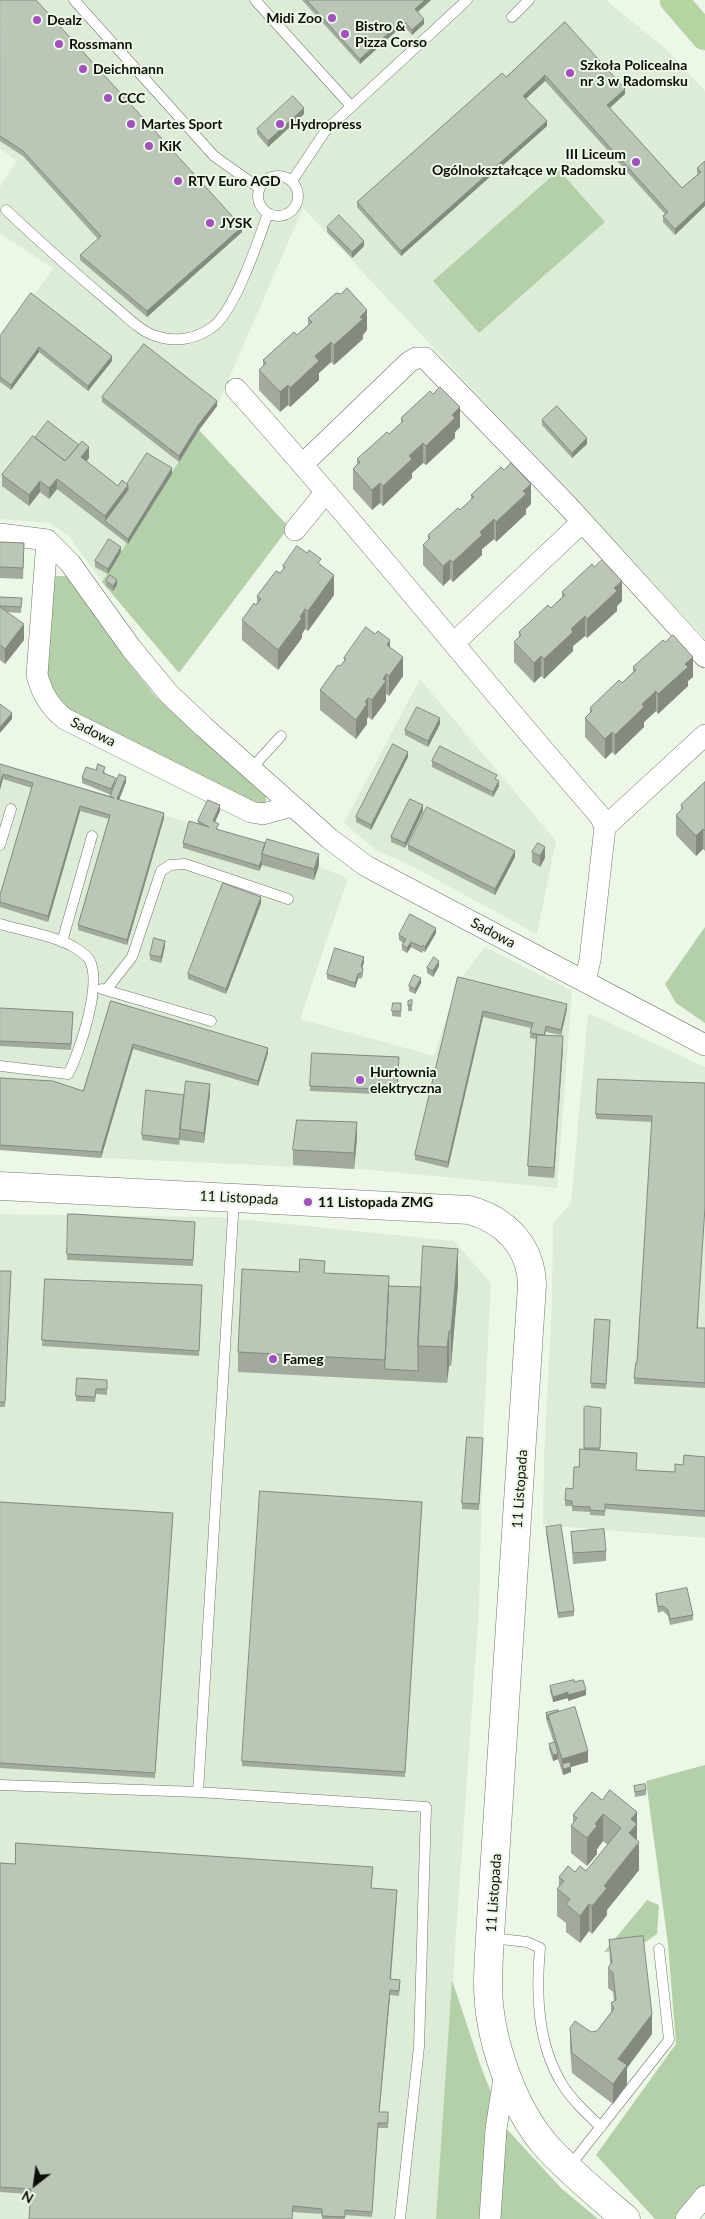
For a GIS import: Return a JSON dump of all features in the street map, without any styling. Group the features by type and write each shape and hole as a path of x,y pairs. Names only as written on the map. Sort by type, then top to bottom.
{"main road":[{"path":"674,0 705,36"}],"street":[{"path":"303,464 409,362 416,358 425,358 568,506 581,523 705,657"},
{"path":"236,389 303,464 522,727 600,816 605,827 590,960 585,981"},
{"path":"295,530 326,492"},
{"path":"454,643 581,523"},
{"path":"0,534 48,540"},
{"name":"Sadowa","path":"48,540 70,563 130,648 169,694 330,839 366,866 705,1045"},
{"name":"Sadowa","path":"48,540 37,675 41,688 54,710 65,719 251,812 263,814 292,806"},
{"path":"605,827 618,818 705,735"},
{"name":"11 Listopada","path":"0,1186 469,1210 486,1216 503,1227 522,1247 529,1262 532,1285 531,1321 490,1938 488,1985 490,2013 505,2072 518,2102 535,2130 547,2146 569,2168 626,2219"},
{"path":"490,2219 496,2128 505,2072"},
{"path":"686,2219 705,2196"}],"lane":[{"path":"74,0 214,156 259,188"},
{"path":"255,0 351,106"},
{"path":"512,17 529,0"},
{"path":"292,181 326,130 463,1"},
{"path":"273,176 283,176 292,181 297,189 298,198 294,208 287,214 277,216 268,213 261,207 258,197 259,188 265,180 273,176"},
{"path":"6,210 75,274 135,323 152,335 177,341 197,336 215,325 233,300 268,213"},
{"path":"251,769 281,736"},
{"path":"0,845 11,809"},
{"path":"62,942 92,836"},
{"path":"106,990 132,957 161,871 170,865 185,864 288,899"},
{"path":"0,924 62,942 77,949 89,959 94,987 78,1054 68,1074 0,1066"},
{"path":"94,987 211,1021"},
{"path":"198,1792 234,1198"},
{"path":"0,1785 198,1792 426,1807 419,2047 400,2219"},
{"path":"490,1938 527,1942 540,1948 538,1989 546,2046 563,2085 578,2105 601,2127"},
{"path":"569,2168 669,2040 659,1950"}],"shaded area":[{"path":"0,0 606,0 667,50 705,91 705,639 303,208 217,406 199,430 102,582 68,535 49,523 0,519 0,341 53,269 0,233 0,187 17,161 0,149"},
{"path":"420,679 556,841 537,934 404,862 377,851 344,823"},
{"path":"0,765 262,845 348,878 300,1019 434,1056 458,982 485,947 572,991 557,1188 371,1170 101,1158 0,1150"},
{"path":"588,1013 705,1067 705,1538 543,1525 544,1458 552,1300 553,1223 571,1203"},
{"path":"0,1214 219,1217 454,1241 491,1283 483,1441 479,1609 436,2219 0,2219"}],"green space":[{"path":"559,170 605,222 479,333 433,281"},
{"path":"199,430 289,527 179,673 102,582"},
{"path":"56,576 69,576 125,658 156,697 266,794 266,801 263,806 67,715 45,680 50,581"},
{"path":"705,927 705,1023 676,1003 665,984"},
{"path":"705,1765 705,2189 682,2219 655,2219 596,2155 676,2044 668,1944 646,1781"},
{"path":"647,1900 659,1905 657,1934 634,1950 604,1952"},
{"path":"452,1980 481,2067 505,2127 561,2188 598,2219 436,2219"}],"building":[{"path":"0,0 36,0 242,227 147,311 80,255 101,236 23,151 0,136"},
{"path":"307,0 425,0 415,9 424,19 412,30 403,20 360,59"},
{"path":"565,22 625,89 607,105 682,188 701,172 697,168 705,161 705,201 675,229 663,216 668,212 545,75 523,96 547,121 401,251 357,202 502,73 506,77"},
{"name":"Hydropress","path":"293,96 304,108 268,141 257,129"},
{"path":"339,215 364,241 352,252 327,227"},
{"path":"347,288 367,310 360,317 363,319 334,345 331,342 315,356 319,361 290,388 288,385 280,392 259,370 266,363 263,360 294,332 297,335 312,322 308,318 336,293 341,294"},
{"path":"31,293 112,356 88,386 39,347 11,385 0,377 0,336"},
{"path":"144,344 217,401 199,424 179,456 102,397"},
{"path":"440,387 460,407 452,415 455,418 426,446 423,443 409,456 412,459 383,486 380,483 372,490 353,469 360,462 357,459 387,432 389,434 403,421 401,418 430,391 433,394"},
{"path":"557,406 587,438 572,453 542,420"},
{"path":"48,421 79,445 65,461 35,438"},
{"path":"33,436 65,461 82,441 89,447 81,457 118,486 122,480 128,485 105,516 57,479 49,488 40,481 29,495 2,475"},
{"path":"147,453 172,468 128,539 105,521 128,490 127,484"},
{"path":"511,463 531,484 523,491 526,494 496,522 494,519 480,532 482,535 453,562 450,560 443,566 423,545 430,538 428,535 458,508 460,510 474,497 471,495 501,467 504,470"},
{"path":"109,539 121,547 108,569 95,561"},
{"path":"0,542 24,543 23,568 0,567"},
{"path":"297,546 307,553 309,550 321,559 318,563 334,575 308,611 305,609 300,617 302,618 278,650 242,620 254,603 256,605 261,599 257,596 276,571 280,573 285,567 283,566"},
{"path":"602,560 622,581 614,588 617,591 587,619 585,616 571,629 573,632 544,659 541,656 534,663 514,642 521,635 519,632 548,605 551,608 565,595 562,592 592,564 594,567"},
{"path":"110,575 117,580 113,586 106,581"},
{"path":"0,597 22,598 21,607 0,606"},
{"path":"0,607 24,624 5,649 0,645"},
{"path":"366,627 375,634 378,631 390,640 387,645 403,657 389,676 386,674 383,679 386,681 372,700 368,698 365,702 367,704 356,720 320,690 338,665 340,666 346,659 344,658"},
{"path":"673,635 693,657 685,664 688,667 658,694 656,691 642,704 644,707 615,735 612,732 605,739 585,718 592,711 590,708 619,680 622,683 636,670 633,667 663,640 665,642"},
{"path":"0,704 12,713 0,727"},
{"path":"417,707 440,718 428,741 405,730"},
{"path":"393,744 408,752 371,825 356,817"},
{"path":"440,746 497,775 495,779 499,781 493,792 432,761"},
{"path":"0,764 114,798 110,796 119,774 126,777 117,799 164,813 127,940 78,925 110,815 80,806 48,916 0,902 0,895 33,783 3,774 0,784"},
{"path":"98,764 105,767 103,773 116,778 111,789 82,778 86,767 96,770"},
{"path":"705,782 705,831 703,829 696,836 676,815 683,808 681,805"},
{"path":"410,799 423,805 405,843 391,837"},
{"path":"208,800 220,805 213,821 219,824 216,829 265,843 259,866 183,843 189,821 209,827 198,821"},
{"path":"427,807 515,851 495,889 408,845"},
{"path":"267,839 319,854 314,869 262,854"},
{"path":"538,843 545,847 540,856 532,852"},
{"path":"223,883 261,897 226,989 188,974"},
{"path":"410,914 436,928 425,947 411,942 407,948 402,945 406,939 399,935"},
{"path":"154,938 165,941 161,957 150,955"},
{"path":"335,948 364,957 361,966 363,969 362,973 358,974 355,983 327,974"},
{"path":"434,957 439,961 433,971 427,968"},
{"path":"414,975 421,978 415,989 409,986"},
{"path":"458,977 567,1004 561,1030 546,1026 544,1035 530,1033 533,1023 483,1011 448,1162 415,1155"},
{"path":"412,1000 412,1005 408,1006 408,1001"},
{"path":"111,1001 268,1048 258,1081 133,1044 101,1152 0,1145 0,1078 53,1081 83,1091"},
{"path":"393,1003 401,1003 401,1011 392,1011"},
{"path":"0,1008 73,1012 71,1044 0,1041"},
{"path":"537,1035 563,1036 554,1168 528,1166"},
{"path":"312,1053 399,1057 397,1090 310,1086"},
{"path":"598,1079 705,1083 705,1207 697,1328 705,1328 705,1383 634,1378 637,1362 652,1116 596,1114"},
{"path":"186,1081 210,1084 204,1133 180,1129"},
{"path":"146,1090 184,1095 179,1139 142,1135"},
{"path":"297,1120 357,1122 354,1153 293,1150"},
{"path":"68,1214 195,1222 193,1260 67,1254"},
{"path":"423,1246 458,1249 451,1331 449,1331 447,1347 418,1346"},
{"path":"300,1259 325,1261 324,1273 389,1276 385,1360 238,1352 242,1269 299,1272"},
{"path":"0,1271 11,1271 5,1402 0,1402"},
{"path":"45,1279 202,1285 199,1351 42,1340"},
{"path":"389,1286 421,1287 418,1371 385,1369"},
{"path":"595,1319 610,1320 606,1384 591,1383"},
{"path":"77,1378 107,1380 107,1389 96,1389 95,1397 76,1396"},
{"path":"586,1406 601,1408 600,1448 584,1448 584,1408"},
{"path":"467,1437 483,1438 479,1504 462,1503"},
{"path":"580,1449 637,1453 636,1470 675,1472 675,1464 683,1465 684,1455 705,1457 705,1511 605,1504 605,1511 590,1510 590,1507 572,1506 572,1501 565,1500 566,1488 573,1489 574,1467 579,1467"},
{"path":"260,1491 422,1502 405,1772 242,1761"},
{"path":"0,1502 173,1513 155,1773 0,1763"},
{"path":"561,1525 574,1611 558,1613 546,1527"},
{"path":"604,1529 606,1551 573,1553 571,1532"},
{"path":"687,1588 693,1615 670,1619 668,1610 663,1606 658,1607 656,1594"},
{"path":"574,1680 574,1682 583,1680 586,1690 568,1695 568,1692 553,1697 550,1686"},
{"path":"575,1707 588,1751 562,1759 548,1715"},
{"path":"558,1710 548,1715 548,1720 546,1713"},
{"path":"555,1742 558,1754 553,1755 549,1744"},
{"path":"570,1762 571,1767 563,1769 562,1764"},
{"path":"645,1784 646,1790 635,1792 634,1786"},
{"path":"610,1790 637,1812 631,1819 637,1824 629,1833 639,1842 604,1886 607,1888 592,1906 589,1904 580,1916 566,1904 570,1899 557,1889 564,1881 559,1877 568,1866 575,1872 580,1866 586,1871 621,1828 603,1814 595,1824 597,1826 587,1838 571,1826 577,1818 573,1815 592,1792 602,1800"},
{"path":"16,1843 373,1867 371,1888 397,1890 390,1979 400,1980 399,1991 390,1990 379,2112 388,2112 388,2123 378,2123 372,2212 345,2210 345,2217 322,2216 322,2209 293,2206 292,2219 29,2219 31,2189 0,2187 0,1863 15,1864"},
{"path":"643,1936 652,2014 618,2059 627,2065 613,2084 572,2053 570,2028 575,2021 591,2032 597,2031 614,2009 611,2003 616,2000 613,1973 608,1968 612,1962 609,1940"}],"place":[{"name":"Midi Zoo","path":"332,18"},
{"name":"Dealz","path":"37,20"},
{"name":"Bistro & Pizza Corso","path":"345,34"},
{"name":"Rossmann","path":"59,44"},
{"name":"Deichmann","path":"83,69"},
{"name":"Szkoła Policealna nr 3 w Radomsku","path":"570,73"},
{"name":"CCC","path":"108,98"},
{"name":"Martes Sport","path":"131,124"},
{"name":"Hydropress","path":"280,124"},
{"name":"KiK","path":"149,146"},
{"name":"III Liceum Ogólnokształcące w Radomsku","path":"636,162"},
{"name":"RTV Euro AGD","path":"178,181"},
{"name":"JYSK","path":"210,223"},
{"name":"Hurtownia elektryczna","path":"360,1080"},
{"name":"11 Listopada ZMG","path":"308,1202"},
{"name":"Fameg","path":"273,1359"}]}
